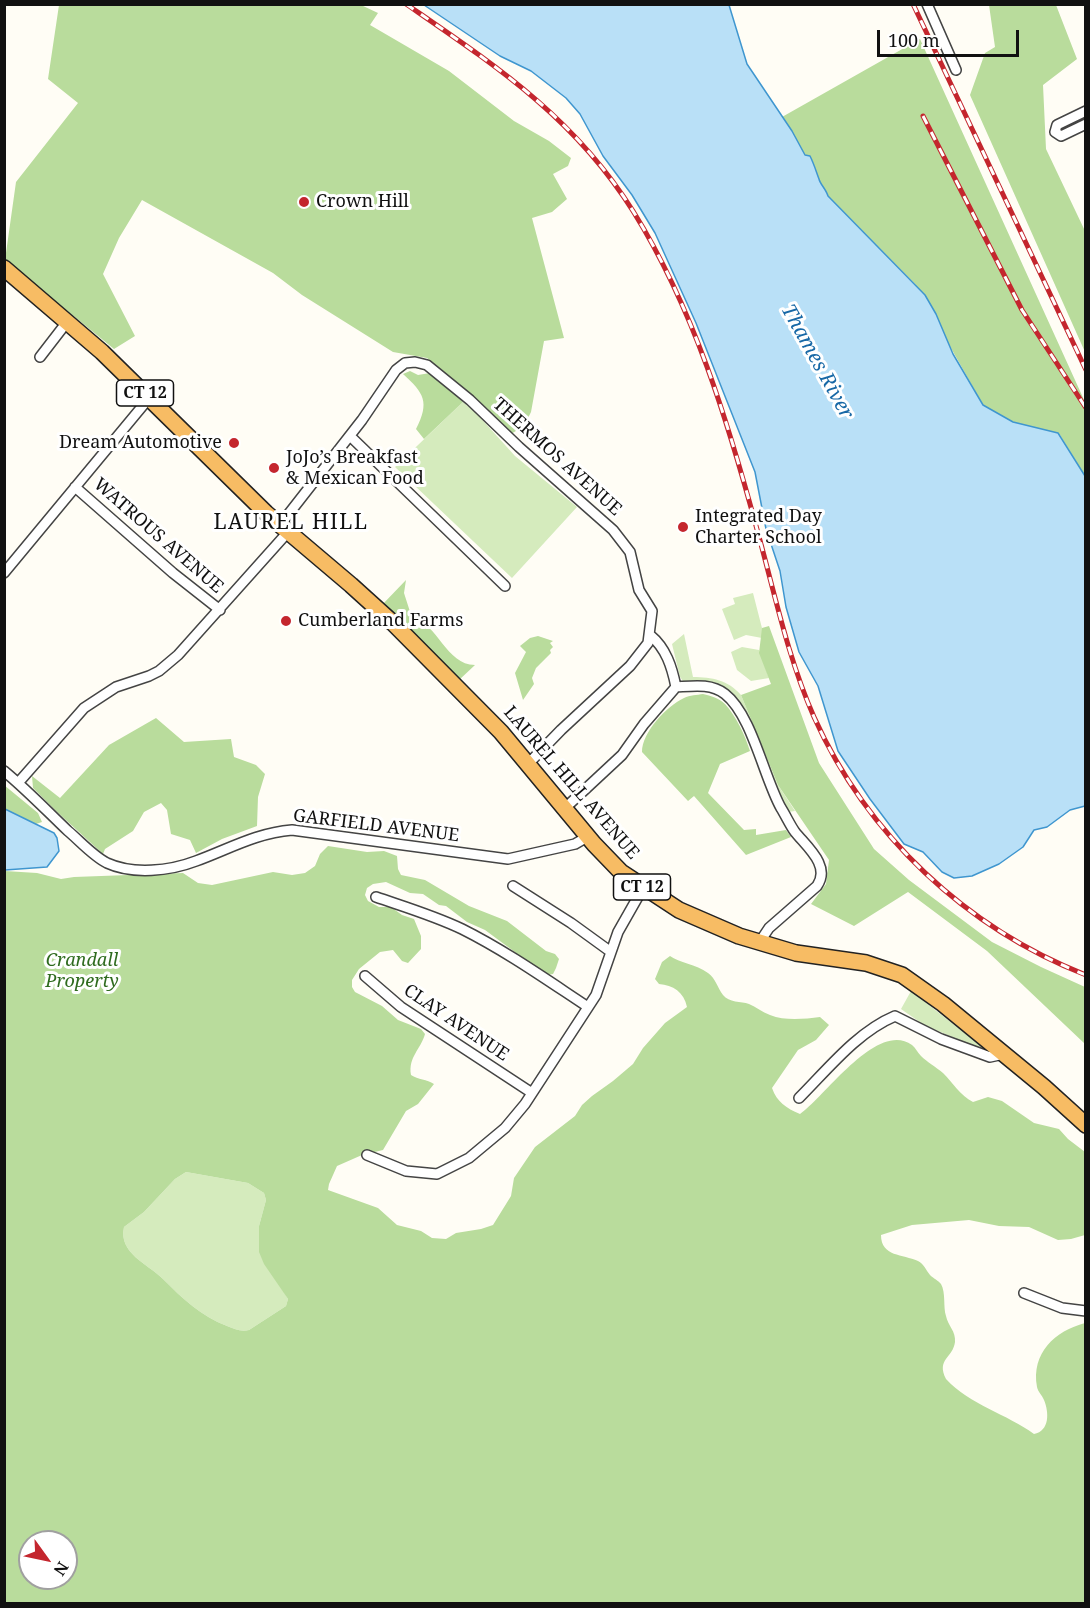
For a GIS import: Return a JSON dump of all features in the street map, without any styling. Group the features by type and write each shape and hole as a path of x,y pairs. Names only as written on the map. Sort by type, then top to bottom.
{"highway":[{"name":"CT 12","path":"4,268 150,398 284,528"},
{"name":"LAUREL HILL AVENUE","path":"284,528 387,618 491,721 611,864 643,888 690,916 759,943 802,954 866,963 893,971 921,988 1004,1054 1086,1125"}],"street":[{"path":"927,4 956,70"},
{"path":"1086,111 1057,125 1055,132 1062,136 1086,124"},
{"path":"40,357 67,322"},
{"name":"THERMOS AVENUE","path":"18,783 84,708 116,687 149,676 165,667 190,644 220,610 284,528 400,366 405,363 412,362 427,366 470,400 621,538 632,556 641,594 652,611 650,635"},
{"path":"4,573 150,398"},
{"path":"350,436 505,586"},
{"name":"WATROUS AVENUE","path":"75,487 173,573 220,610"},
{"path":"650,635 666,654 676,687"},
{"path":"528,764 643,652 650,635"},
{"path":"564,809 622,754 676,687 711,687 724,693 732,702 750,733 783,812 821,866 821,878 817,886 769,928 759,943"},
{"path":"4,771 18,783"},
{"name":"GARFIELD AVENUE","path":"18,783 81,843 105,862 126,869 181,866 236,843 292,830 507,859 575,844 587,837"},
{"path":"513,886 611,952"},
{"path":"367,1155 406,1171 428,1175 441,1173 469,1158 500,1133 513,1120 598,990 618,932 643,888"},
{"path":"376,897 440,919 474,935 588,1007"},
{"name":"CLAY AVENUE","path":"365,976 401,1007 531,1093"},
{"path":"799,1098 850,1046 883,1021 895,1016 941,1039 990,1057 1004,1054"},
{"path":"1024,1293 1062,1308 1086,1311"}],"green space":[{"path":"59,5 361,5 378,13 370,25 449,71 514,121 549,141 571,158 568,166 553,174 567,199 552,212 532,218 564,338 544,341 531,412 524,426 511,434 427,358 393,352 302,295 273,273 142,200 119,238 103,274 135,336 114,349 5,260 16,182 78,103 48,79"},
{"path":"989,5 1056,5 1077,59 1043,85 1046,149 1085,231 1085,352 970,95 985,53 995,47"},
{"path":"920,39 1085,402 1085,476 1060,435 1013,422 983,405 915,284 828,196 810,156 805,155 782,117"},
{"path":"410,371 418,375 430,373 445,383 463,402 424,439 416,429 423,412 423,398 403,374"},
{"path":"463,402 515,456 577,507 512,578 395,467"},
{"path":"406,580 404,593 412,618 429,627 457,658 475,665 458,681 381,606"},
{"path":"753,593 763,632 762,638 746,635 734,640 722,609 735,604 733,598"},
{"path":"769,626 819,763 874,849 909,880 992,942 1085,987 1085,1044 987,951 908,892 854,926 811,904 826,884 829,860 778,785 741,695 771,684 759,653 762,628"},
{"path":"684,634 693,677 719,680 731,686 741,695 778,785 795,811 788,812 781,800 750,726 711,684 683,681 680,677 672,644"},
{"path":"538,636 553,641 550,643 553,647 550,650 551,653 536,668 532,678 534,684 523,700 515,673 526,652 520,646 530,638"},
{"path":"742,647 759,650 769,678 751,681 737,670 731,652"},
{"path":"703,694 712,696 725,704 740,726 750,751 720,764 708,793 744,830 756,829 756,835 786,830 791,837 746,855 694,796 688,801 642,752 646,736 663,713 684,698"},
{"path":"156,718 184,742 231,739 234,757 256,765 265,774 258,797 257,826 222,839 196,853 190,840 171,834 167,810 161,803 144,812 133,831 105,849 103,854 33,788 32,776 60,798 109,745"},
{"path":"4,785 38,813 42,822 36,824 5,809"},
{"name":"Crandall Property","path":"328,846 367,852 384,851 397,856 401,875 425,880 469,906 507,921 559,959 553,974 546,975 485,930 467,922 446,906 439,905 423,894 410,893 386,882 373,884 367,888 365,895 368,901 379,907 391,907 402,915 414,919 421,936 421,949 408,963 402,961 393,950 380,952 359,969 352,980 352,987 355,992 382,1006 398,1020 421,1029 425,1034 411,1063 411,1075 434,1084 418,1104 406,1111 383,1150 362,1155 337,1166 328,1190 378,1208 397,1225 421,1231 432,1238 446,1239 456,1233 493,1225 511,1196 514,1178 535,1147 575,1116 592,1096 633,1064 643,1048 665,1023 687,1007 677,990 659,984 655,979 662,962 670,956 711,975 728,999 749,1004 776,1017 801,1019 820,1017 829,1025 816,1040 798,1050 772,1088 779,1101 795,1112 800,1114 811,1105 868,1051 883,1043 898,1040 912,1045 921,1056 943,1073 960,1092 973,1102 988,1097 1002,1101 1034,1123 1059,1129 1085,1152 1085,1235 1058,1240 1029,1227 999,1226 969,1220 912,1225 881,1235 882,1242 889,1251 920,1262 941,1284 946,1316 955,1338 954,1347 943,1367 946,1379 977,1403 1034,1434 1043,1429 1047,1420 1046,1405 1037,1387 1036,1375 1042,1354 1055,1338 1085,1323 1085,1603 5,1604 5,871 37,873 61,879 183,873 198,883 212,885 273,872 292,875 305,873 315,866 320,854","holes":["186,1172 248,1183 264,1193 266,1200 259,1226 259,1252 264,1264 288,1299 286,1306 249,1330 241,1330 218,1322 185,1300 130,1251 123,1236 124,1227 144,1212 175,1179"]},
{"path":"911,991 990,1053 924,1025 901,1009"},
{"path":"186,1172 248,1183 264,1193 266,1200 259,1226 281,1287 288,1299 286,1306 249,1330 233,1328 201,1312 136,1257 125,1244 124,1227 144,1212 175,1179"}],"water":[{"name":"Thames River","path":"424,5 729,5 747,64 792,131 805,155 810,156 828,196 925,295 953,354 983,405 1013,422 1058,433 1085,476 1085,806 1070,810 1047,827 1034,830 1023,847 999,864 972,876 954,878 942,872 923,852 904,844 838,751 818,686 799,652 786,607 780,571 766,529 755,472 696,323 655,233 632,195 603,156 580,114 566,98 531,71 500,56"},
{"path":"5,809 54,833 59,851 47,867 5,870"}],"railway":[{"path":"406,4 502,72 559,121 610,178 655,248 691,327 721,408 747,491 789,649 805,695 836,760 862,800 892,838 925,873 961,904 1000,931 1042,955 1086,975"},
{"path":"913,4 1086,370"},
{"path":"923,116 1022,310 1086,408"}],"place":[{"name":"Crown Hill","path":"304,202"},
{"name":"Dream Automotive","path":"234,443"},
{"name":"JoJo’s Breakfast & Mexican Food","path":"274,468"},
{"name":"Integrated Day Charter School","path":"683,527"},
{"name":"Cumberland Farms","path":"286,621"}],"district":[{"name":"LAUREL HILL","path":"291,523"}]}
